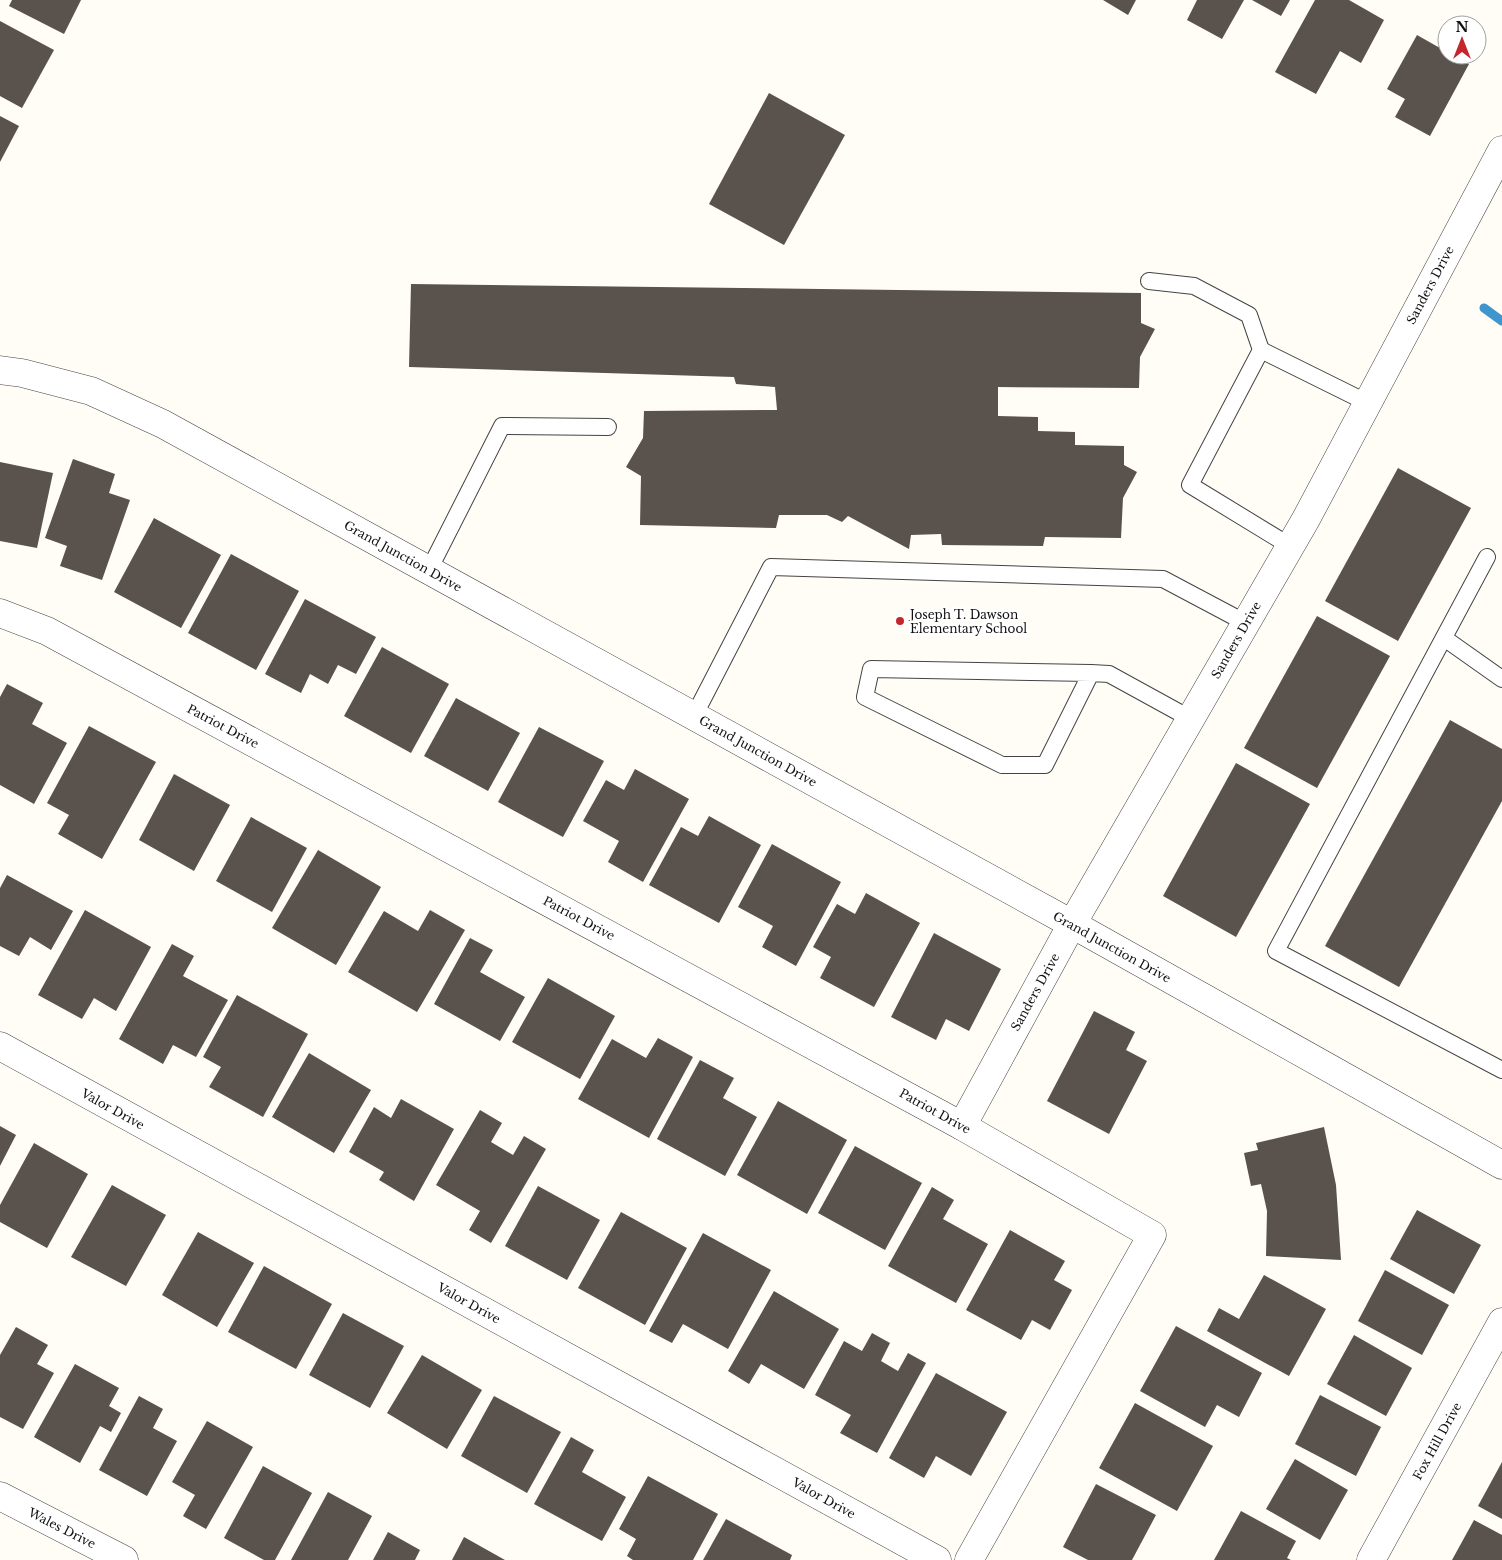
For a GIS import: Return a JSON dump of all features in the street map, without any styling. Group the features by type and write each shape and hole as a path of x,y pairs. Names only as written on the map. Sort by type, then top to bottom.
{"street":[{"name":"Sanders Drive","path":"962,1126 1072,924 1290,546 1502,150"},
{"name":"Grand Junction Drive","path":"0,370 22,373 91,391 163,424 1072,924 1502,1165"},
{"name":"Patriot Drive","path":"0,613 48,631 962,1126 1152,1235 969,1560"},
{"name":"Valor Drive","path":"0,1046 937,1560"},
{"name":"Fox Hill Drive","path":"1372,1560 1502,1322"},
{"name":"Wales Drive","path":"0,1496 124,1560"}],"lane":[{"path":"1149,280 1194,286 1249,315 1261,350 1368,402"},
{"path":"1261,350 1190,485 1290,546"},
{"path":"429,570 502,426 608,427"},
{"path":"1487,557 1276,950 1502,1070"},
{"path":"694,716 771,567 1163,579 1246,623"},
{"path":"1444,638 1502,678"},
{"path":"1091,673 1045,765 1002,765 865,697 870,669 1091,673 1110,674 1190,719"}],"building":[{"path":"12,0 81,0 64,34 9,6"},
{"path":"1103,0 1136,0 1128,15"},
{"path":"1197,0 1244,0 1222,39 1187,20"},
{"path":"1252,0 1290,0 1281,16"},
{"path":"1315,0 1349,0 1384,20 1361,63 1340,51 1316,94 1275,72"},
{"path":"0,21 54,50 22,108 0,96"},
{"path":"1417,35 1437,46 1437,65 1468,65 1430,136 1395,117 1405,99 1387,89"},
{"path":"769,93 845,135 784,245 709,204"},
{"path":"0,116 19,126 0,162"},
{"path":"411,284 1141,293 1141,323 1155,329 1140,357 1139,388 998,387 998,416 1038,417 1038,431 1075,432 1075,445 1124,446 1124,465 1137,472 1123,498 1121,538 1045,537 1043,546 942,545 941,534 911,535 909,549 848,516 842,522 827,515 779,515 776,528 640,525 641,476 626,467 643,438 644,411 777,410 775,387 736,384 734,377 409,367"},
{"path":"73,459 115,474 109,493 130,500 102,580 60,566 67,546 45,538"},
{"path":"0,462 53,473 37,548 0,541"},
{"path":"1398,468 1471,508 1398,641 1325,601"},
{"path":"154,518 221,555 181,628 114,592"},
{"path":"231,554 299,591 256,670 188,633"},
{"path":"305,599 376,637 356,674 338,665 328,684 310,674 301,693 265,674"},
{"path":"1317,616 1390,656 1317,788 1244,748"},
{"path":"382,647 449,684 411,753 344,716"},
{"path":"7,684 43,703 32,724 67,743 34,804 0,785 0,697"},
{"path":"456,698 520,733 488,791 424,756"},
{"path":"1450,720 1502,749 1502,801 1399,987 1325,946"},
{"path":"89,726 156,762 102,859 58,834 69,815 47,803"},
{"path":"539,727 604,761 563,837 498,802"},
{"path":"1236,763 1310,804 1236,937 1163,896"},
{"path":"635,769 689,799 643,882 608,862 619,841 583,821 606,780 624,790"},
{"path":"174,774 230,805 194,871 139,840"},
{"path":"709,816 761,845 719,923 649,885 681,827 698,836"},
{"path":"251,817 307,848 272,912 216,881"},
{"path":"772,844 841,882 796,966 762,947 773,926 738,907"},
{"path":"318,850 381,887 336,965 272,928"},
{"path":"7,875 73,911 51,950 30,937 19,956 0,946 0,888"},
{"path":"866,893 920,923 874,1007 820,978 831,957 813,947 837,904 855,914"},
{"path":"85,910 151,947 116,1011 94,998 82,1019 38,995"},
{"path":"430,910 465,930 417,1012 348,972 384,911 418,931"},
{"path":"934,933 1001,969 969,1031 946,1019 936,1040 891,1017"},
{"path":"470,938 493,950 480,972 525,997 500,1041 434,1004"},
{"path":"172,944 194,956 183,976 228,1000 196,1057 173,1045 163,1064 119,1039"},
{"path":"548,978 615,1016 580,1079 512,1042"},
{"path":"237,995 308,1034 263,1117 209,1087 221,1067 203,1057"},
{"path":"1094,1011 1135,1032 1126,1050 1147,1061 1109,1134 1047,1101"},
{"path":"658,1038 693,1057 649,1138 578,1099 612,1039 646,1058"},
{"path":"309,1053 371,1090 334,1153 272,1117"},
{"path":"700,1060 734,1078 723,1098 757,1117 725,1176 657,1139"},
{"path":"401,1099 454,1129 414,1201 379,1180 384,1172 349,1152 374,1107 391,1118"},
{"path":"778,1101 847,1140 807,1214 737,1175"},
{"path":"480,1110 502,1123 491,1142 513,1155 524,1136 546,1149 491,1243 469,1230 480,1211 436,1185"},
{"path":"0,1126 16,1135 0,1166"},
{"path":"1324,1127 1336,1185 1341,1260 1266,1256 1267,1211 1261,1184 1251,1186 1244,1153 1258,1150 1256,1143"},
{"path":"34,1143 88,1174 47,1248 0,1222 0,1205"},
{"path":"855,1146 922,1183 885,1250 818,1213"},
{"path":"112,1185 166,1215 126,1286 71,1257"},
{"path":"538,1186 600,1220 567,1280 505,1246"},
{"path":"932,1187 954,1200 943,1219 988,1244 956,1303 888,1266"},
{"path":"1417,1210 1481,1245 1454,1294 1390,1259"},
{"path":"621,1212 687,1248 645,1325 578,1288"},
{"path":"1010,1230 1065,1261 1054,1280 1072,1290 1050,1330 1032,1320 1021,1340 966,1310"},
{"path":"198,1232 254,1263 217,1327 162,1295"},
{"path":"703,1233 771,1270 728,1349 683,1324 672,1343 649,1331"},
{"path":"264,1266 332,1304 296,1369 228,1332"},
{"path":"1385,1270 1449,1305 1422,1355 1358,1321"},
{"path":"1264,1275 1326,1309 1289,1376 1207,1331 1219,1308 1239,1319"},
{"path":"774,1291 839,1329 804,1389 761,1364 749,1384 728,1371"},
{"path":"343,1313 404,1346 370,1408 309,1375"},
{"path":"1176,1326 1262,1373 1239,1417 1217,1405 1205,1427 1140,1391"},
{"path":"16,1327 48,1345 37,1364 54,1373 23,1429 0,1417 0,1355"},
{"path":"872,1333 890,1343 881,1361 898,1371 908,1353 926,1363 877,1453 840,1433 851,1415 815,1395 844,1341 862,1351"},
{"path":"1354,1335 1412,1368 1386,1416 1327,1384"},
{"path":"422,1355 482,1390 447,1449 387,1413"},
{"path":"75,1364 119,1388 109,1406 121,1413 111,1432 100,1426 80,1463 34,1437"},
{"path":"936,1373 1007,1412 971,1476 936,1456 924,1478 889,1458"},
{"path":"1320,1395 1381,1427 1356,1476 1295,1444"},
{"path":"139,1396 163,1409 153,1428 177,1441 147,1496 99,1470"},
{"path":"494,1396 561,1432 527,1493 461,1456"},
{"path":"1135,1403 1213,1446 1177,1511 1099,1468"},
{"path":"207,1421 253,1447 206,1529 183,1516 195,1495 172,1482"},
{"path":"571,1437 594,1450 582,1472 626,1497 602,1541 534,1504"},
{"path":"1295,1459 1348,1490 1320,1540 1266,1509"},
{"path":"1502,1462 1502,1519 1478,1506"},
{"path":"263,1466 312,1493 275,1560 264,1560 224,1538"},
{"path":"648,1476 718,1514 693,1560 633,1560 627,1556 636,1539 619,1529"},
{"path":"1096,1484 1156,1515 1132,1560 1088,1560 1063,1547"},
{"path":"328,1492 372,1516 348,1560 291,1560"},
{"path":"1241,1511 1296,1541 1287,1558 1291,1560 1214,1560"},
{"path":"726,1519 792,1555 790,1560 703,1560"},
{"path":"1474,1520 1502,1535 1502,1560 1452,1560"},
{"path":"388,1532 420,1550 415,1560 373,1560"},
{"path":"464,1537 505,1560 452,1560"}],"waterway":[{"path":"1484,308 1502,321"}],"place":[{"name":"Joseph T. Dawson Elementary School","path":"900,621"}]}
